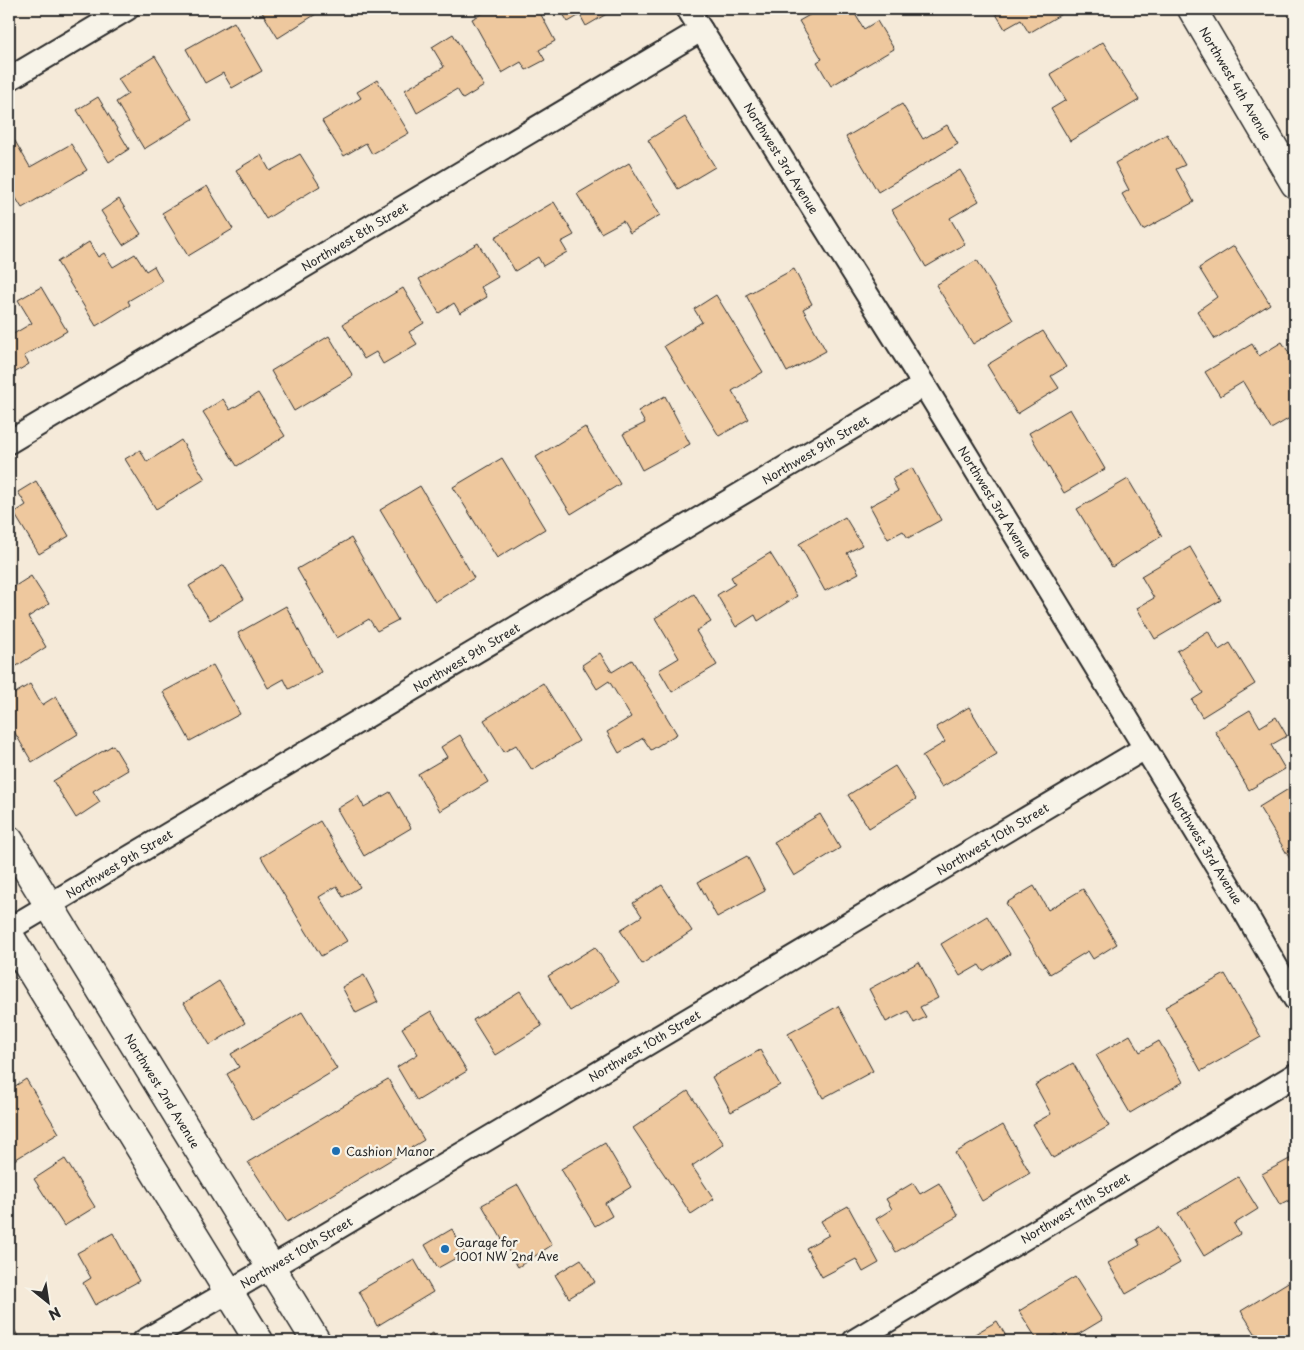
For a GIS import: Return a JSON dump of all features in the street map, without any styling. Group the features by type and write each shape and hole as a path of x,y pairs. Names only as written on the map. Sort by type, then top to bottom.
{"street":[{"path":"9,79 127,9"},
{"name":"Northwest 3rd Avenue","path":"688,9 924,385 1245,912 1295,999"},
{"name":"Northwest 4th Avenue","path":"1192,9 1295,184"},
{"name":"Northwest 8th Street","path":"9,442 701,30"},
{"name":"Northwest 9th Street","path":"9,929 924,385"},
{"name":"Northwest 10th Street","path":"144,1341 1144,748"},
{"name":"Northwest 2nd Avenue","path":"9,840 316,1341"},
{"path":"9,935 259,1341"},
{"name":"Northwest 11th Street","path":"854,1341 1295,1075"}],"building":[{"path":"260,9 324,9 278,38"},
{"path":"491,9 538,9 555,41 539,50 545,60 526,70 521,62 502,73 472,19"},
{"path":"560,9 615,9 586,26 580,15 568,22"},
{"path":"820,9 852,9 864,29 877,21 894,49 831,86 817,62 822,59 799,21"},
{"path":"993,9 1070,9 1029,33 1021,20 1005,29"},
{"path":"234,22 262,71 232,88 223,73 205,83 186,49"},
{"path":"453,34 484,86 463,99 457,89 417,113 405,90 444,67 432,47"},
{"path":"1103,42 1139,100 1070,141 1051,109 1066,100 1050,74"},
{"path":"155,56 193,119 144,149 116,102 128,94 118,79"},
{"path":"377,80 409,133 372,154 366,143 344,156 322,121 361,98 357,92"},
{"path":"98,97 129,149 109,162 77,110"},
{"path":"902,104 923,139 947,125 958,144 878,192 846,137"},
{"path":"685,117 715,167 678,189 648,140"},
{"path":"1167,134 1185,165 1176,169 1194,202 1143,230 1122,194 1129,190 1115,163"},
{"path":"15,141 30,167 71,144 87,170 22,208 11,190 9,191 9,144"},
{"path":"300,154 320,186 266,219 236,170 261,155 270,171"},
{"path":"629,163 660,215 630,233 623,221 601,233 577,194"},
{"path":"960,170 979,201 950,218 965,244 926,267 892,210"},
{"path":"207,186 233,229 188,256 162,213"},
{"path":"119,199 141,234 123,245 101,211"},
{"path":"554,202 574,235 561,242 567,252 543,266 538,257 515,271 495,237"},
{"path":"89,242 98,257 104,253 113,267 135,254 146,271 154,266 162,281 128,301 130,305 96,326 57,262"},
{"path":"478,243 498,277 481,287 487,297 460,313 454,303 439,313 419,279"},
{"path":"1234,246 1270,304 1215,339 1197,311 1217,297 1199,268"},
{"path":"977,260 1013,320 973,344 936,285"},
{"path":"794,269 812,304 803,309 826,351 787,372 746,295"},
{"path":"41,287 67,331 24,356 29,364 9,376 9,335 32,323 18,300"},
{"path":"403,288 424,323 409,332 417,344 383,364 376,352 364,359 343,324"},
{"path":"716,295 763,372 732,391 749,419 719,436 664,346 702,322 694,309"},
{"path":"1043,331 1066,367 1051,376 1059,388 1017,414 987,365"},
{"path":"329,336 353,376 294,411 271,371"},
{"path":"1282,342 1295,362 1295,415 1271,429 1243,382 1220,396 1205,372 1252,344 1259,356"},
{"path":"258,393 285,436 237,466 203,412 223,399 230,410"},
{"path":"665,396 690,444 642,470 623,434 645,423 638,411"},
{"path":"1070,409 1105,469 1064,493 1029,433"},
{"path":"585,427 620,484 571,514 536,457"},
{"path":"181,440 205,479 156,509 125,459 140,450 147,462"},
{"path":"502,458 545,529 497,558 453,487"},
{"path":"912,468 941,520 908,538 903,531 888,539 870,506 898,491 892,479"},
{"path":"1128,479 1162,536 1112,567 1077,509"},
{"path":"36,481 69,536 39,554 14,513 26,505 18,492"},
{"path":"420,486 474,578 435,602 380,510"},
{"path":"845,517 862,545 847,553 859,573 825,591 799,544"},
{"path":"351,538 398,620 377,631 369,619 337,638 297,569"},
{"path":"1190,547 1221,600 1155,639 1137,608 1154,598 1141,576"},
{"path":"770,553 797,596 758,621 755,615 736,627 717,595 735,584 731,577"},
{"path":"224,565 244,599 210,620 189,586"},
{"path":"31,576 49,604 28,617 46,647 9,671 9,590"},
{"path":"694,594 711,622 696,631 717,665 672,692 659,670 679,658 655,618"},
{"path":"286,606 321,672 289,689 284,679 268,688 238,633"},
{"path":"1208,631 1219,650 1230,643 1255,684 1202,717 1192,700 1203,693 1177,651"},
{"path":"600,653 612,672 632,660 677,734 651,750 643,738 619,753 607,732 631,717 609,681 597,689 582,665"},
{"path":"213,665 240,714 190,741 163,692"},
{"path":"543,683 579,741 532,770 516,745 504,752 484,720"},
{"path":"30,684 42,705 56,696 78,734 32,762 9,723 9,697"},
{"path":"969,707 997,754 942,787 922,756 945,742 936,727"},
{"path":"1250,710 1260,727 1276,717 1287,736 1271,745 1285,769 1249,790 1215,731"},
{"path":"460,735 488,782 440,811 418,774 447,757 441,747"},
{"path":"113,745 128,770 93,791 100,802 76,818 53,781"},
{"path":"895,766 916,799 869,828 848,795"},
{"path":"1295,785 1295,862 1293,864 1259,807"},
{"path":"390,792 411,828 364,856 337,809 358,796 364,807"},
{"path":"820,814 840,848 794,876 774,842"},
{"path":"320,821 360,887 343,897 337,886 319,897 347,941 321,956 261,857"},
{"path":"747,856 765,891 717,917 698,882"},
{"path":"662,885 692,931 642,964 620,930 642,916 633,903"},
{"path":"1034,886 1048,910 1083,889 1117,944 1093,959 1088,951 1050,974 1006,903"},
{"path":"987,916 1010,954 983,971 979,965 960,976 941,944"},
{"path":"595,947 618,982 570,1011 548,976"},
{"path":"919,962 938,998 920,1007 926,1017 914,1023 908,1011 886,1022 869,989"},
{"path":"1225,974 1261,1037 1201,1071 1165,1007"},
{"path":"364,975 378,1002 356,1013 342,987"},
{"path":"219,981 245,1023 210,1045 184,1003"},
{"path":"520,991 542,1026 495,1055 473,1020"},
{"path":"838,1006 873,1071 823,1098 788,1034"},
{"path":"431,1011 467,1071 417,1101 397,1067 418,1054 402,1028"},
{"path":"302,1012 337,1069 253,1120 227,1074 239,1067 231,1054"},
{"path":"1130,1035 1140,1052 1159,1041 1183,1082 1130,1113 1096,1055"},
{"path":"760,1050 780,1085 731,1112 712,1077"},
{"path":"1073,1063 1109,1126 1053,1158 1033,1124 1051,1114 1035,1085"},
{"path":"26,1079 59,1133 11,1162 9,1158 9,1090"},
{"name":"Cashion Manor","path":"388,1079 424,1140 287,1222 248,1162"},
{"path":"688,1091 724,1144 692,1166 714,1199 691,1214 633,1128"},
{"path":"1003,1125 1030,1173 982,1201 955,1153"},
{"path":"605,1143 631,1187 605,1203 612,1216 595,1226 561,1169"},
{"path":"1295,1156 1295,1197 1280,1205 1262,1174"},
{"path":"65,1159 95,1207 64,1226 34,1179"},
{"path":"1238,1177 1258,1209 1234,1224 1240,1234 1204,1256 1178,1213"},
{"path":"913,1183 920,1194 939,1183 958,1216 896,1252 876,1219 892,1209 886,1199"},
{"path":"518,1185 552,1245 518,1267 482,1205"},
{"path":"848,1206 879,1263 863,1272 856,1259 822,1277 806,1248 829,1235 821,1221"},
{"path":"1158,1227 1180,1263 1126,1294 1108,1263 1140,1245 1137,1239"},
{"name":"Garage for 1001 NW 2nd Ave","path":"452,1229 465,1253 438,1268 425,1245"},
{"path":"113,1233 139,1281 95,1305 83,1283 91,1278 77,1253"},
{"path":"414,1259 433,1292 377,1326 359,1291"},
{"path":"581,1259 595,1282 569,1298 555,1275"},
{"path":"1075,1277 1102,1320 1067,1341 1061,1341 1056,1334 1044,1341 1038,1341 1019,1311"},
{"path":"1290,1281 1295,1290 1295,1338 1290,1341 1260,1341 1241,1311"},
{"path":"9,1321 18,1336 9,1341"},
{"path":"997,1321 1009,1341 963,1341"},
{"path":"433,1333 437,1341 419,1341"}],"place":[{"name":"Cashion Manor","path":"336,1151"},
{"name":"Garage for 1001 NW 2nd Ave","path":"445,1249"}]}
